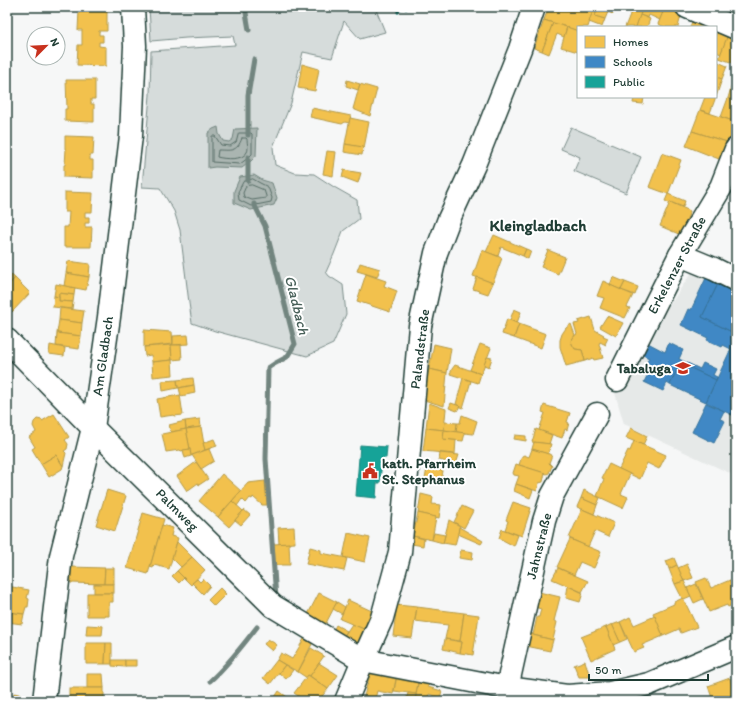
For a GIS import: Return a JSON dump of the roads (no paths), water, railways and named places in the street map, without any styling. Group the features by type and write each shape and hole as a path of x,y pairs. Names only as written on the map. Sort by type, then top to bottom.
{"street":[{"name":"Am Gladbach","path":"44,701 61,556 93,428 109,317 131,136 135,46 133,7"},
{"name":"Palandstraße","path":"346,701 382,618 400,552 420,326 436,253 449,219 474,165 520,49 534,7"},
{"path":"687,7 736,28"},
{"name":"Erkelenzer Straße","path":"617,380 680,255 721,187 736,149"},
{"path":"680,255 736,280"},
{"name":"Palmweg","path":"7,340 93,428 273,606 363,660 507,688 567,696 610,693 649,684 736,647"},
{"name":"Jahnstraße","path":"507,688 544,521 552,496 597,414"}],"water":[{"path":"218,127 219,134 223,141 229,142 233,139 235,129 257,128 256,156 242,168 208,168 208,133"},
{"path":"254,175 262,180 272,183 277,198 274,205 251,210 234,203 234,191 240,177"}],"waterway":[{"name":"Gladbach","path":"245,7 249,30"},
{"name":"Gladbach","path":"248,135 248,95 254,59"},
{"name":"Gladbach","path":"248,157 248,181"},
{"name":"Gladbach","path":"254,204 265,226 295,344 287,357 268,368 266,459 276,598"},
{"name":"Gladbach","path":"210,681 229,662 257,627"}],"place":[{"name":"Tabaluga","path":"683,368"},
{"name":"kath. Pfarrheim St. Stephanus","path":"370,471"}],"district":[{"name":"Kleingladbach","path":"538,225"}]}
